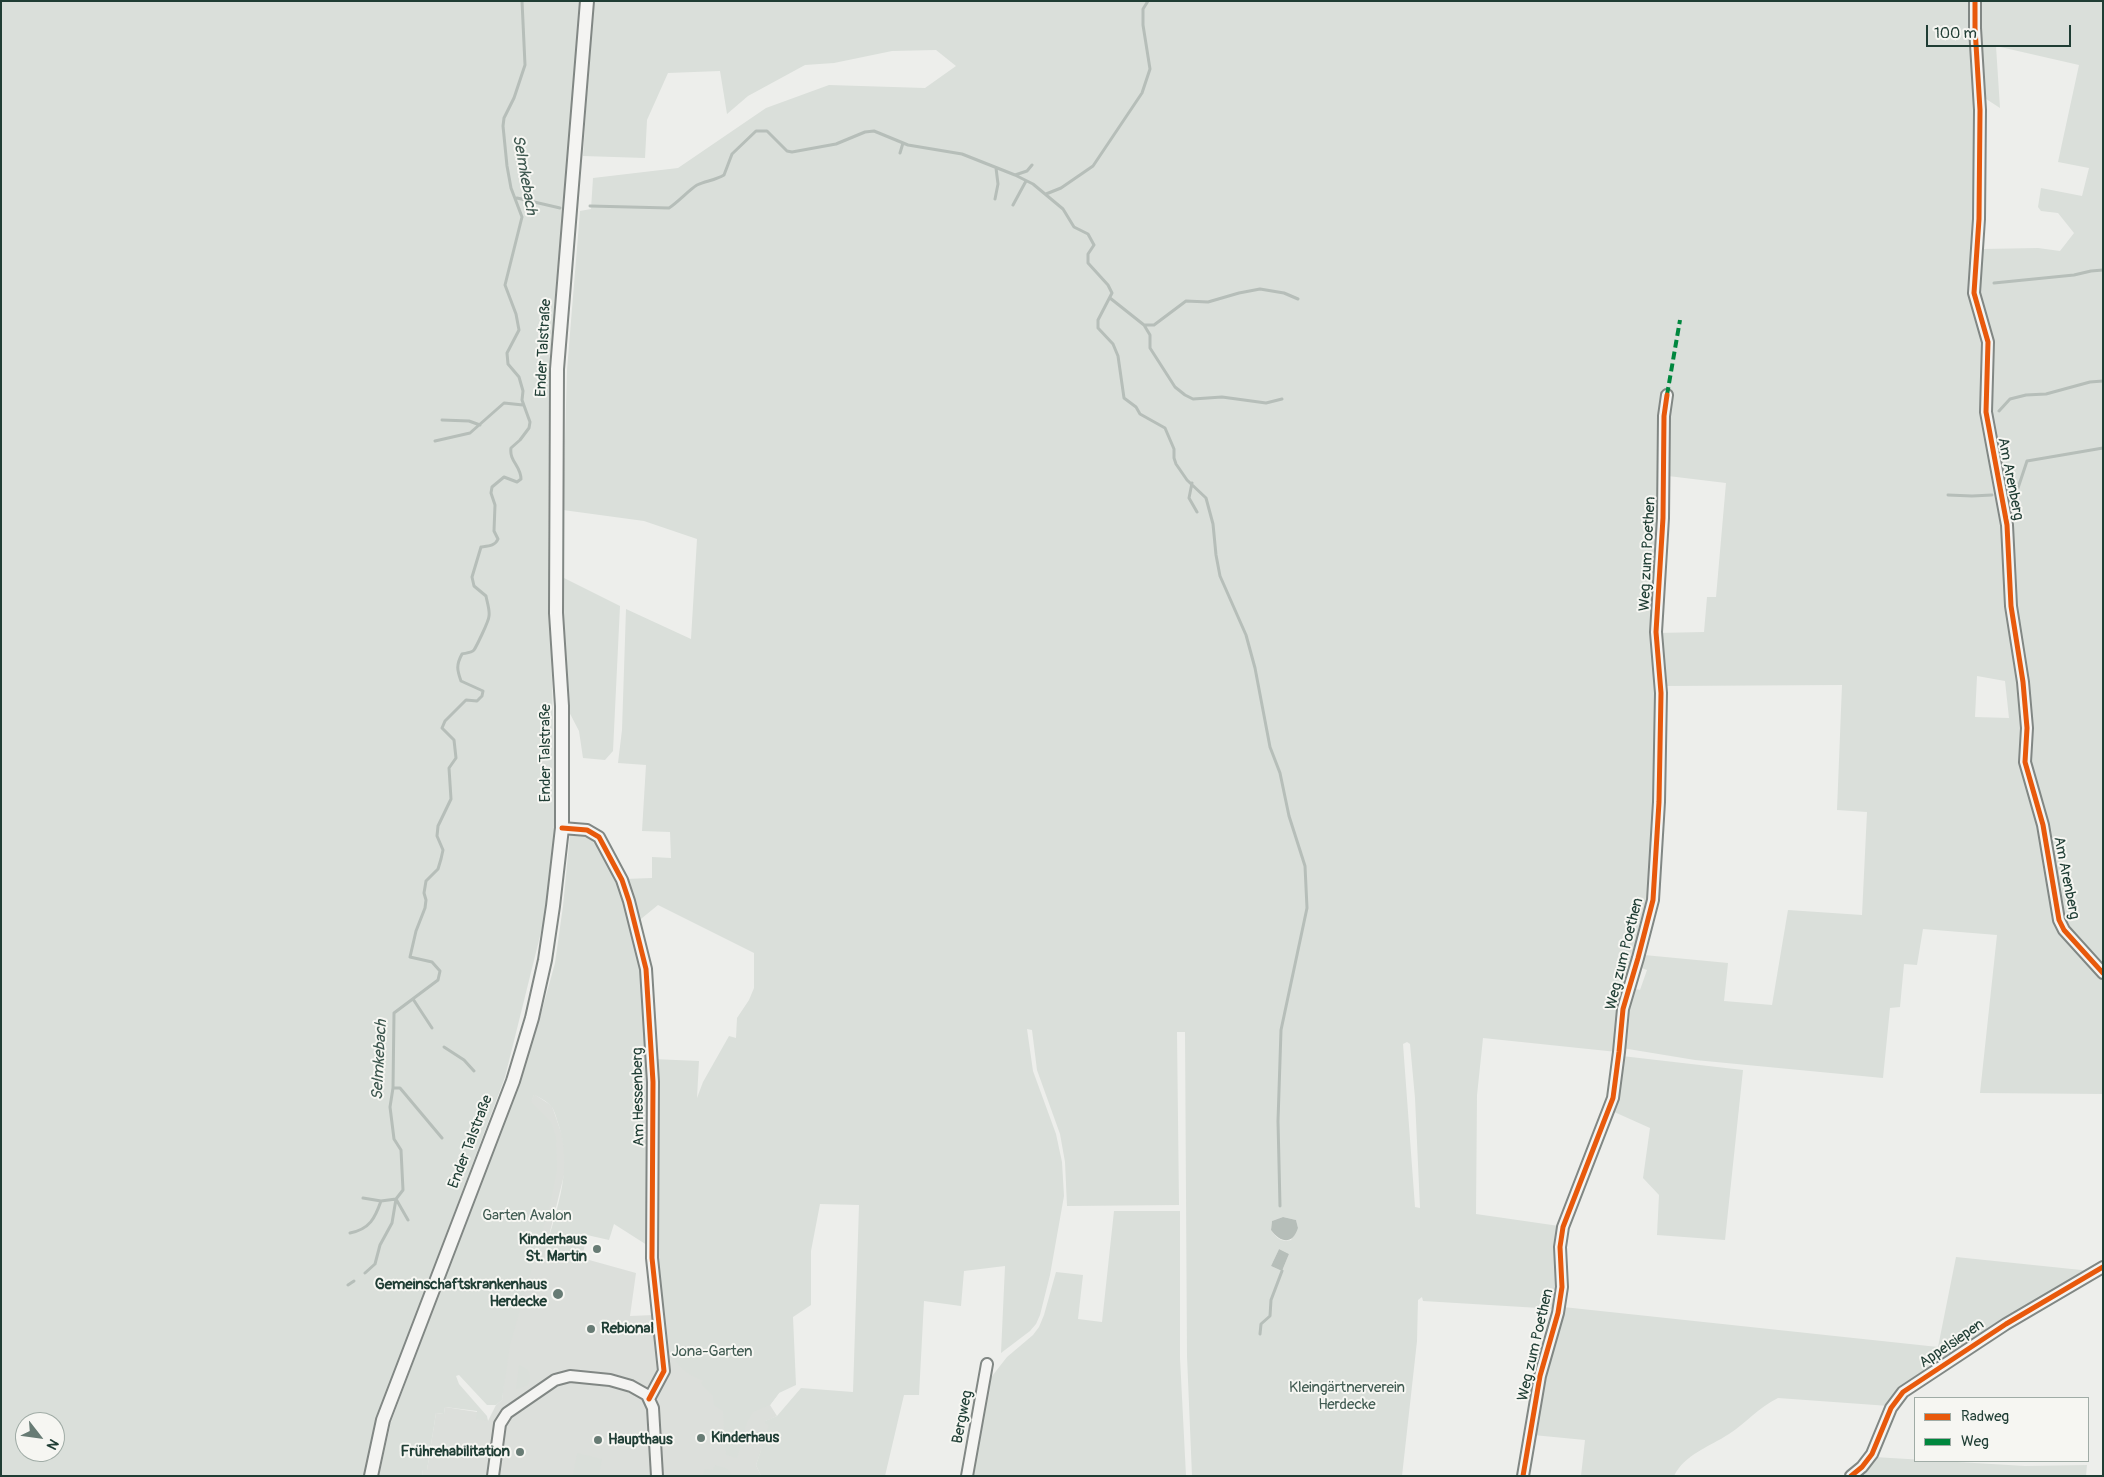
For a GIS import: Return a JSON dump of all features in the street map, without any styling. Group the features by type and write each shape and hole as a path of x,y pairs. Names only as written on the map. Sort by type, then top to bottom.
{"main road":[{"name":"Ender Talstraße","path":"371,1476 383,1420 513,1081 532,1018 546,951 562,828 562,706 556,613 557,369 587,1"}],"street":[{"name":"Am Arenberg","path":"1975,1 1980,110 1979,220 1974,293 1988,342 1986,412 1990,442 2007,525 2011,606 2024,692 2026,762 2043,825 2060,920 2064,930 2103,973"},
{"name":"Weg zum Poethen","path":"1523,1476 1540,1376 1558,1313 1562,1287 1560,1248 1562,1227 1613,1098 1623,1009 1653,900 1659,802 1661,692 1656,632 1664,518 1664,416 1667,395"},
{"name":"Am Hessenberg","path":"562,828 587,830 599,837 622,880 646,969 652,1082 652,1258 664,1371 649,1399"},
{"name":"Appelsiepen","path":"1851,1476 1872,1454 1891,1408 1903,1392 2006,1324 2103,1267"},
{"name":"Bergweg","path":"967,1476 987,1364"},
{"path":"493,1476 500,1424 507,1413 555,1380 570,1376 607,1380 631,1386 647,1395 653,1408 657,1476"}],"shaded area":[{"name":"Gemeinschaftskrankenhaus Herdecke","path":"534,1094 552,1106 562,1135 565,1152 565,1171 546,1248 636,1273 630,1316 654,1315 670,1320 779,1393 770,1405 777,1416 766,1421 770,1425 756,1465 761,1476 422,1476 423,1469 427,1470 436,1413 444,1414 445,1407 477,1412 488,1421 496,1405 502,1400 531,1101"},
{"path":"1283,1217 1296,1220 1298,1228 1293,1238 1289,1240 1278,1237 1271,1230 1272,1221"},
{"path":"1279,1249 1289,1254 1282,1271 1271,1266"}],"green space":[{"path":"1,1 581,1 549,370 548,537 556,827 548,904 505,1077 377,1419 364,1476 1,1476"},
{"path":"593,1 2103,1 2103,967 2066,928 2062,919 2046,824 2028,762 2027,683 2018,682 2024,728 2023,762 2041,824 2058,921 2062,931 2103,974 2103,1094 1980,1093 1997,935 1923,929 1917,965 1904,964 1900,1007 1890,1008 1883,1078 1695,1060 1622,1048 1632,988 1640,990 1647,970 1639,967 1644,955 1728,963 1724,1001 1772,1005 1788,910 1862,915 1867,812 1837,810 1842,685 1665,686 1657,633 1704,632 1707,597 1716,597 1726,483 1668,476 1668,409 1670,395 1664,394 1661,407 1659,518 1652,606 1652,633 1658,704 1651,899 1621,1008 1617,1052 1483,1038 1477,1095 1476,1214 1559,1226 1556,1309 1423,1301 1422,1297 1418,1300 1417,1341 1402,1476 1192,1476 1187,1356 1185,1032 1177,1032 1179,1205 1067,1206 1065,1162 1060,1134 1037,1070 1032,1030 1027,1029 1033,1071 1056,1134 1062,1162 1064,1196 1050,1275 1036,1324 1030,1331 1001,1353 1005,1266 964,1271 961,1306 924,1301 919,1395 904,1395 885,1476 761,1476 756,1465 769,1425 765,1421 777,1416 801,1388 853,1392 859,1205 820,1204 811,1251 811,1305 793,1317 796,1385 779,1393 770,1405 753,1412 747,1422 737,1458 726,1455 723,1411 714,1405 713,1396 701,1383 703,1381 692,1376 678,1364 674,1358 670,1341 670,1320 660,1320 654,1257 653,1059 699,1061 697,1098 703,1082 729,1036 736,1038 737,1018 749,1000 754,988 754,953 658,905 636,923 624,879 652,878 652,857 671,858 670,832 642,831 646,765 618,763 622,730 626,609 691,639 697,539 644,521 563,510 567,370 580,211 591,209 593,178 678,168 766,108 829,85 925,88 956,66 936,50 892,51 834,63 805,65 748,96 727,114 720,71 668,73 647,120 645,158 583,156","holes":["1996,46 2079,65 2058,162 2089,168 2082,196 2041,188 2038,207 2041,211 2058,213 2074,233 2060,251 2038,248 1982,249 1985,213 1977,208 1976,155 1980,95 2000,108","1977,676 2005,681 2009,718 1975,717","1407,1042 1410,1044 1415,1098 1420,1208 1415,1207 1403,1044","1283,1217 1296,1220 1298,1228 1291,1240 1287,1241 1279,1239 1271,1230 1272,1221","1279,1249 1289,1254 1282,1271 1271,1266"]},
{"path":"560,576 620,606 613,751 605,760 583,758 579,731 566,706"},
{"name":"Garten Avalon","path":"586,832 598,839 620,881 644,971 650,1082 650,1247 614,1224 609,1240 587,1235 582,1258 546,1248 562,1186 564,1155 562,1139 554,1110 547,1102 534,1095 531,1102 551,1122 556,1137 557,1170 551,1200 510,1345 502,1400 496,1405 487,1405 459,1375 456,1376 459,1384 487,1416 488,1421 476,1419 477,1411 445,1407 444,1414 436,1413 427,1470 423,1470 422,1476 379,1476 391,1422 518,1083 539,1021 555,963 570,834"},
{"path":"1622,1056 1743,1070 1725,1240 1657,1235 1659,1195 1643,1178 1650,1128 1612,1111"},
{"path":"1114,1211 1180,1211 1180,1358 1186,1476 969,1476 989,1380 1007,1357 1033,1335 1039,1327 1056,1272 1083,1275 1078,1319 1102,1322"},
{"path":"1956,1257 2091,1271 1889,1406 1778,1398 1729,1434 1691,1456 1674,1476 1581,1476 1585,1440 1533,1435 1544,1376 1563,1307 1938,1347"},
{"path":"519,1365 528,1371 530,1379 527,1386 516,1389"},
{"path":"577,1453 602,1459 599,1476 573,1476"},
{"path":"1874,1457 1914,1459 1914,1462 1958,1462 2025,1466 2087,1465 2086,1476 1854,1476"},
{"path":"715,1465 728,1469 732,1476 703,1475 705,1469 713,1470"}],"waterway":[{"name":"Selmkebach","path":"365,1273 375,1264 380,1245 392,1223 396,1199 403,1190 401,1150 394,1139 390,1107 393,1088 394,1013 438,980 440,971 432,962 410,957 416,931 425,908 426,900 424,893 426,881 438,869 443,850 437,836 438,826 451,799 449,768 456,758 454,740 442,728 445,721 466,700 477,701 482,696 483,691 461,681 458,671 458,664 462,654 474,650 489,616 486,596 474,586 472,577 481,547 489,546 498,539 494,531 495,505 491,493 492,487 504,477 517,482 521,479 511,453 511,448 529,428 530,422 522,400 523,391 519,377 508,364 507,353 519,330 516,314 505,285 522,217 511,188 503,126 504,118 514,98 525,65 522,1"},
{"path":"1046,194 1061,188 1093,166 1142,93 1150,69 1143,25 1143,9 1148,1"},
{"path":"590,206 669,208 697,185 724,175 732,154 756,131 767,131 787,151 792,152 836,144 865,132 874,131 908,145 962,154 1015,175 1033,184 1063,209 1074,227 1088,234 1094,245 1088,254 1088,263 1108,285 1112,293 1098,320 1098,328 1113,344 1118,356 1124,398 1136,407 1140,414 1165,428 1174,449 1176,464 1187,480 1206,498 1213,524 1220,576 1246,635 1255,668 1270,747 1280,773 1289,816 1305,866 1307,908 1281,1030 1278,1121 1280,1206"},
{"path":"900,153 903,143"},
{"path":"1015,175 1027,171 1032,165"},
{"path":"995,199 998,184 996,168"},
{"path":"1013,205 1026,181"},
{"path":"517,198 560,208"},
{"path":"1994,283 2074,275 2103,270"},
{"path":"1110,298 1144,325 1154,325 1186,301 1208,302 1260,289 1284,293 1298,299"},
{"path":"1144,325 1150,335 1150,348 1175,387 1185,395 1193,399 1222,397 1266,403 1282,399"},
{"path":"1999,411 2010,399 2026,395 2046,394 2090,382 2103,381"},
{"path":"435,441 470,433 504,403 523,405"},
{"path":"442,420 469,421 480,425"},
{"path":"2007,491 2018,488 2027,461 2103,448"},
{"path":"1192,483 1189,498 1197,512"},
{"path":"1948,495 1992,495"},
{"path":"413,999 432,1028"},
{"path":"444,1047 464,1060 474,1071"},
{"path":"393,1088 400,1088 442,1138"},
{"path":"363,1198 381,1201"},
{"path":"350,1233 362,1229 371,1222 381,1201 396,1199 408,1220"},
{"path":"1260,1334 1261,1324 1270,1316 1271,1300 1282,1271"},
{"name":"Selmkebach","path":"348,1285 354,1281"}],"marked path":[{"path":"1667,395 1680,320"}],"cycle path":[{"path":"1975,1 1980,110 1979,219 1974,293 1988,342 1986,412 2007,525 2011,606 2023,682 2027,728 2025,762 2043,825 2059,920 2064,930 2103,973"},
{"path":"1523,1476 1540,1376 1558,1313 1562,1287 1560,1247 1563,1227 1613,1098 1623,1009 1653,900 1659,802 1661,693 1656,632 1663,518 1664,416 1667,395"},
{"path":"562,828 587,830 599,837 622,880 646,969 653,1082 652,1258 664,1371 649,1399"},
{"path":"1851,1476 1862,1467 1872,1454 1891,1408 1903,1392 2006,1324 2103,1267"}],"place":[{"name":"Kinderhaus St. Martin","path":"597,1249"},
{"name":"Gemeinschaftskrankenhaus Herdecke","path":"558,1294"},
{"name":"Rebional","path":"591,1329"},
{"name":"Kinderhaus","path":"701,1438"},
{"name":"Haupthaus","path":"598,1440"},
{"name":"Frührehabilitation","path":"520,1452"}],"park label":[{"name":"Jona-Garten","path":"712,1352"},
{"name":"Kleingärtnerverein Herdecke","path":"1347,1396"}]}
